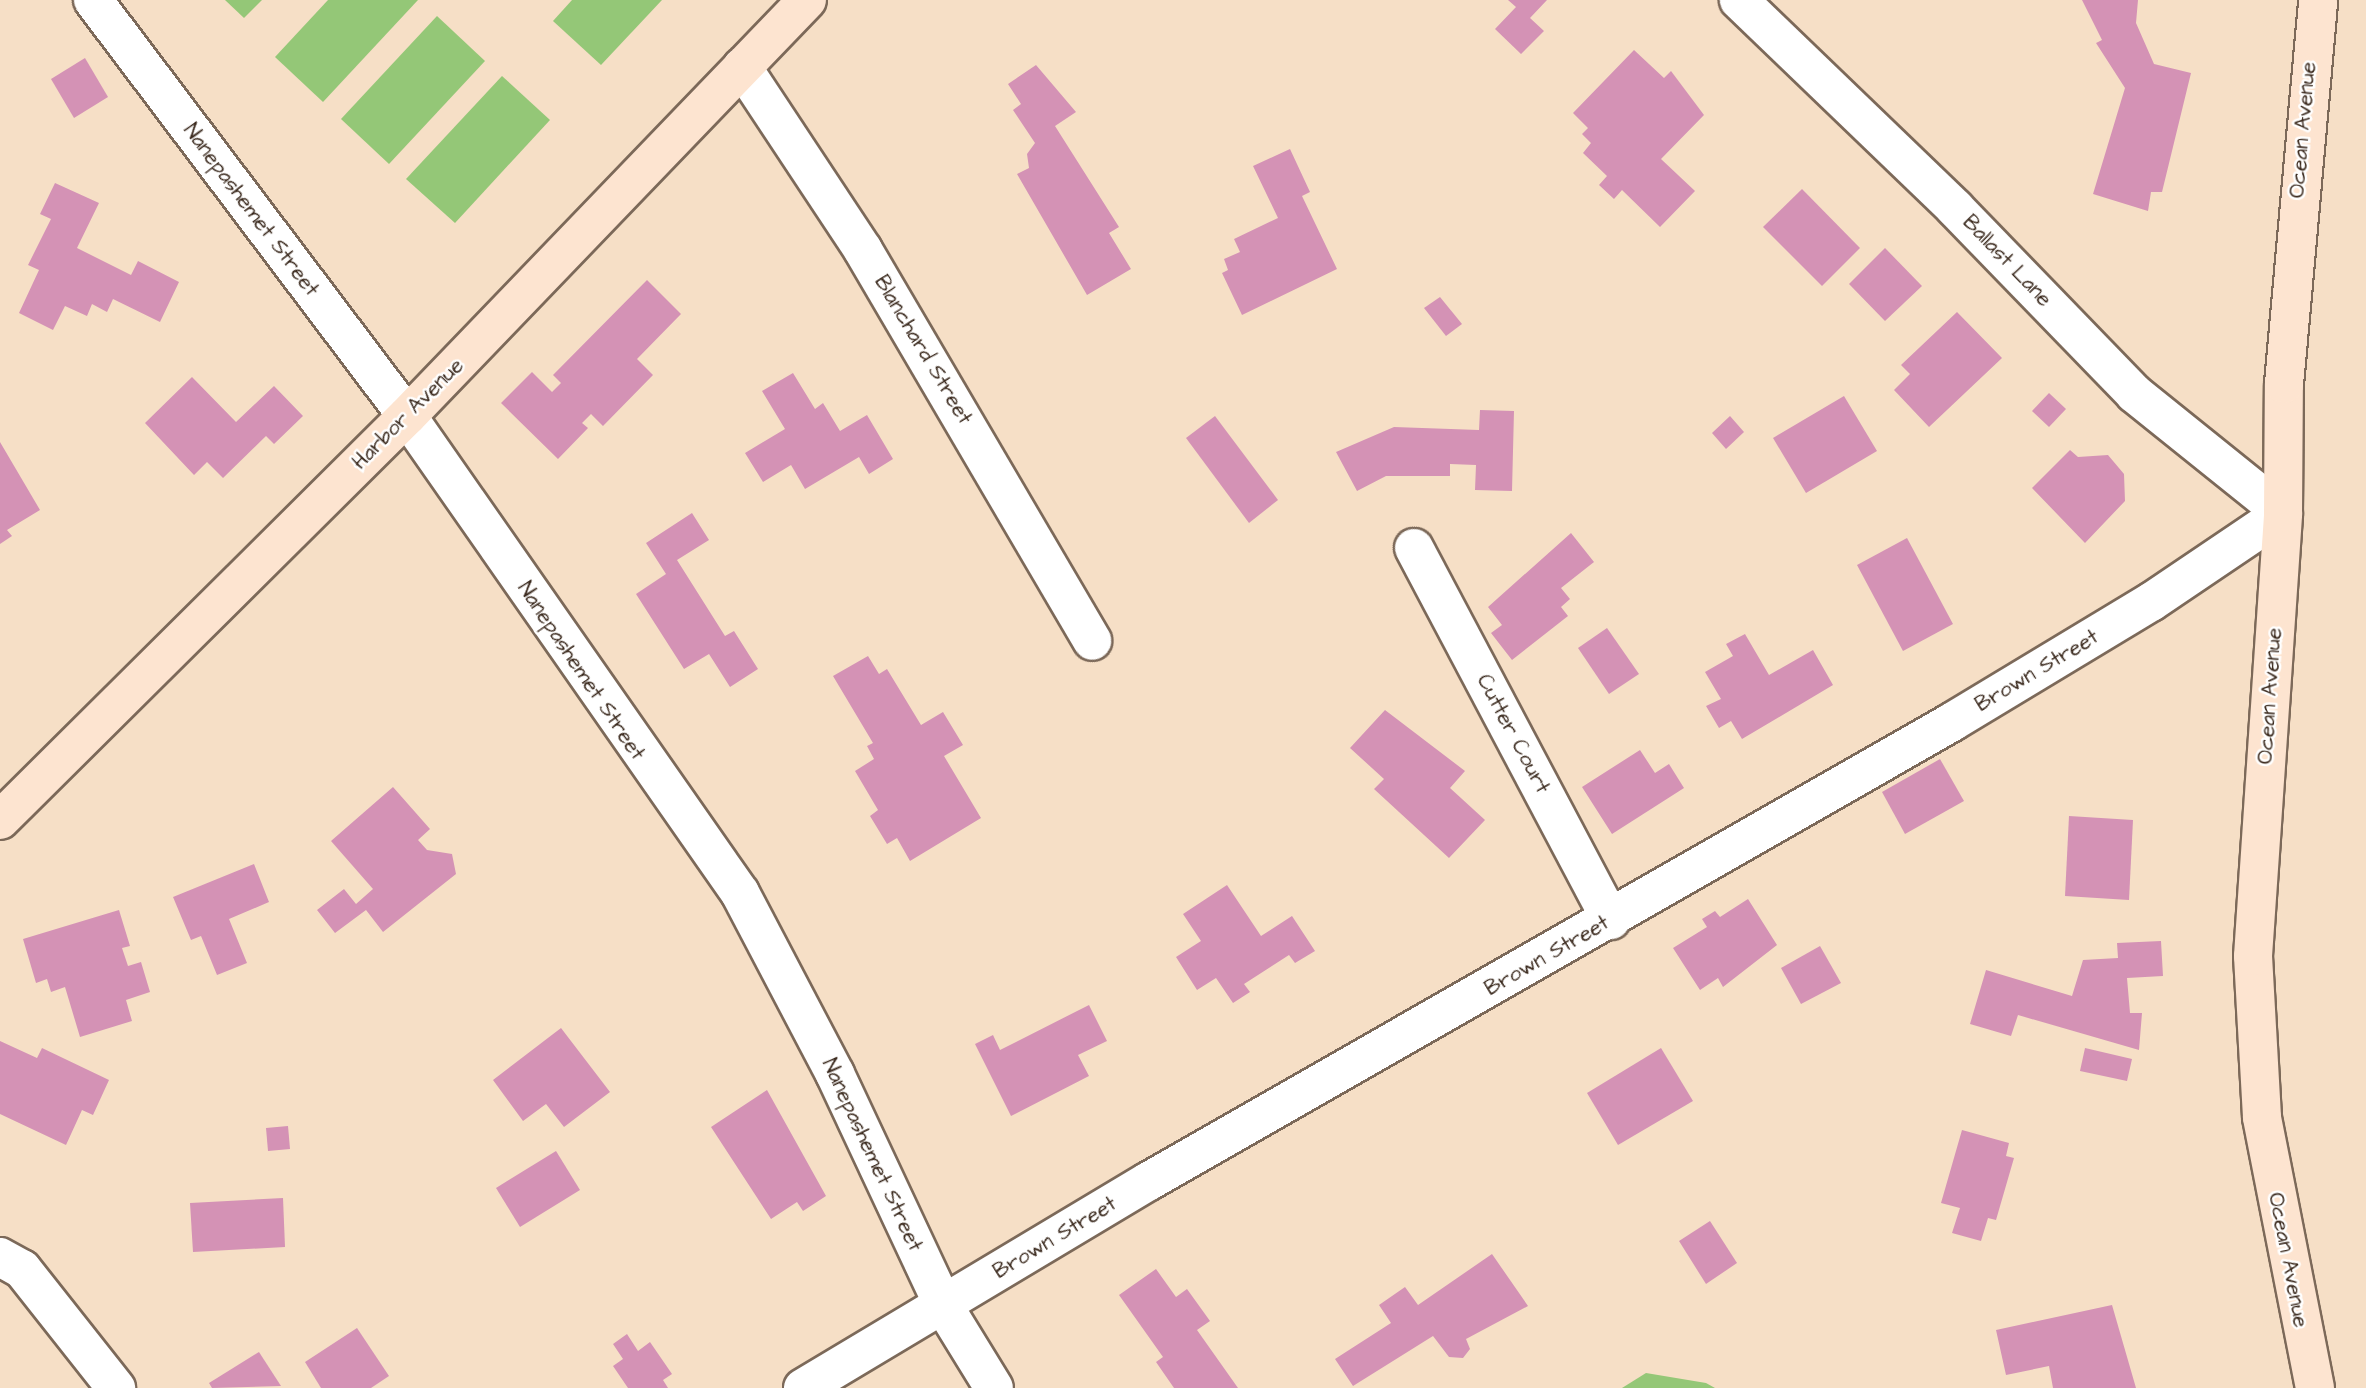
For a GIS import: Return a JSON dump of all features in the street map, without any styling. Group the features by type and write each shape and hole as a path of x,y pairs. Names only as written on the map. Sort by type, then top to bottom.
{"main road":[{"name":"Harbor Avenue","path":"0,820 407,416 807,0"},
{"name":"Ocean Avenue","path":"2315,1388 2262,1117 2253,956 2283,513 2290,293 2318,0"}],"street":[{"name":"Nanepashemet Street","path":"93,0 407,416 740,893 835,1074 943,1305 994,1388"},
{"name":"Ballast Lane","path":"1739,0 1955,208 2134,393 2283,513"},
{"name":"Blanchard Street","path":"742,67 863,250 1092,640"},
{"name":"Brown Street","path":"803,1388 1611,920 2139,609 2283,513"},
{"name":"Cutter Court","path":"1414,548 1611,920"},
{"path":"0,1257 22,1269 116,1388"}],"green space":[{"path":"225,0 262,0 244,18"},
{"path":"328,0 418,0 323,102 275,57"},
{"path":"572,0 662,0 601,65 553,21"},
{"path":"437,16 485,61 389,164 341,119"},
{"path":"502,76 550,120 455,223 406,179"},
{"path":"1646,1373 1706,1383 1715,1388 1622,1388"}],"building":[{"path":"1508,0 1547,0 1530,18 1544,31 1521,54 1495,29 1516,7"},
{"path":"2082,0 2138,0 2136,23 2154,64 2191,73 2162,192 2151,192 2148,211 2093,194 2125,88 2096,43 2102,40"},
{"path":"1634,50 1664,78 1671,71 1704,115 1661,159 1695,191 1660,227 1622,190 1614,199 1599,185 1607,176 1583,153 1591,143 1582,134 1588,128 1573,113"},
{"path":"85,58 108,97 74,118 51,79"},
{"path":"1036,65 1076,112 1055,126 1119,227 1109,233 1131,269 1087,295 1017,174 1029,168 1027,154 1035,143 1013,110 1021,104 1008,84"},
{"path":"1290,149 1310,192 1302,196 1337,269 1242,315 1222,273 1228,270 1224,259 1240,252 1234,239 1278,218 1253,166"},
{"path":"55,183 99,203 77,248 131,275 138,261 179,282 160,322 113,299 107,312 92,304 87,316 65,306 53,330 19,313 39,270 28,265 51,219 40,214"},
{"path":"1802,189 1860,248 1822,286 1763,227"},
{"path":"1885,248 1922,286 1885,321 1849,284"},
{"path":"647,280 681,314 637,359 653,375 603,426 591,414 582,423 588,428 558,459 501,403 532,372 552,392 561,383 553,375"},
{"path":"1440,297 1462,324 1446,336 1424,308"},
{"path":"1957,312 2002,358 1929,427 1894,390 1910,374 1901,365"},
{"path":"793,373 815,409 823,403 840,431 867,415 893,459 869,474 859,457 805,489 791,465 763,482 745,453 785,429 762,391"},
{"path":"192,377 236,422 274,386 303,416 274,444 266,436 223,478 207,462 194,475 145,423"},
{"path":"2049,393 2066,409 2049,427 2032,411"},
{"path":"1844,396 1877,451 1806,493 1773,438"},
{"path":"1480,410 1514,411 1512,491 1475,490 1476,465 1450,464 1450,476 1386,476 1357,491 1336,452 1394,427 1479,430"},
{"path":"1215,416 1278,500 1249,523 1186,438"},
{"path":"1730,416 1744,432 1726,449 1712,433"},
{"path":"0,442 40,510 7,530 12,536 0,544"},
{"path":"2070,450 2078,457 2108,455 2124,474 2125,501 2085,543 2032,488"},
{"path":"692,513 709,540 677,560 725,636 734,631 758,669 730,687 709,654 684,669 636,594 666,574 646,543"},
{"path":"1571,533 1594,562 1561,588 1570,599 1561,607 1568,616 1512,660 1491,633 1502,625 1488,607"},
{"path":"1907,538 1953,624 1903,651 1857,565"},
{"path":"1607,628 1639,674 1609,694 1578,648"},
{"path":"1745,634 1769,675 1813,650 1833,685 1742,739 1731,721 1719,728 1706,706 1721,699 1705,672 1733,656 1726,644"},
{"path":"868,656 879,674 887,669 921,725 943,712 963,745 944,756 981,818 910,861 897,838 887,844 870,816 878,810 855,771 874,759 867,746 873,743 833,676"},
{"path":"1385,710 1465,771 1450,788 1485,820 1449,858 1374,789 1384,779 1350,748"},
{"path":"1640,750 1655,773 1669,764 1684,788 1612,834 1582,787"},
{"path":"1940,759 1964,801 1905,834 1882,792"},
{"path":"393,787 430,829 418,840 427,850 452,854 456,874 383,932 366,910 335,933 317,910 344,889 356,904 373,889 331,841"},
{"path":"2069,816 2133,820 2129,900 2065,896"},
{"path":"254,864 269,902 229,919 247,963 217,975 201,936 191,940 173,897"},
{"path":"1227,885 1261,936 1292,916 1315,951 1295,963 1289,955 1244,984 1250,992 1233,1003 1216,978 1197,990 1176,957 1201,941 1183,914"},
{"path":"1748,899 1777,945 1723,987 1718,978 1700,990 1673,948 1707,927 1702,919 1715,911 1720,917"},
{"path":"119,910 130,946 122,948 128,966 141,962 150,992 126,1000 132,1021 80,1037 65,987 51,992 47,979 36,983 23,939"},
{"path":"2161,941 2163,976 2127,978 2130,1013 2142,1013 2139,1050 2018,1015 2011,1036 1970,1024 1986,970 2072,996 2083,960 2118,958 2117,943"},
{"path":"1820,946 1841,983 1801,1004 1781,968"},
{"path":"1089,1005 1107,1041 1078,1055 1089,1076 1011,1116 975,1044 993,1035 1000,1050"},
{"path":"561,1028 610,1092 564,1127 546,1104 523,1121 493,1080"},
{"path":"0,1041 37,1058 42,1048 109,1080 93,1115 82,1110 66,1145 0,1114"},
{"path":"1661,1048 1693,1101 1618,1145 1587,1093"},
{"path":"2085,1048 2132,1059 2127,1081 2080,1071"},
{"path":"767,1090 826,1196 803,1211 797,1202 771,1219 711,1127"},
{"path":"288,1126 290,1149 268,1151 266,1128"},
{"path":"1962,1130 2009,1143 2006,1156 2014,1158 1996,1220 1988,1218 1981,1241 1952,1233 1960,1208 1941,1203"},
{"path":"556,1151 580,1190 520,1227 496,1188"},
{"path":"283,1198 285,1247 193,1252 190,1203"},
{"path":"1710,1221 1737,1263 1706,1284 1679,1241"},
{"path":"1492,1254 1528,1306 1466,1339 1470,1349 1463,1358 1449,1357 1433,1336 1353,1386 1335,1359 1391,1323 1379,1305 1405,1287 1418,1305"},
{"path":"1156,1269 1176,1297 1187,1289 1210,1321 1197,1330 1238,1388 1174,1388 1156,1362 1163,1357 1119,1295"},
{"path":"2112,1305 2136,1388 2053,1388 2049,1366 2006,1375 1996,1330"},
{"path":"357,1328 389,1376 371,1388 321,1388 305,1362"},
{"path":"627,1334 638,1351 650,1342 672,1374 663,1380 668,1388 628,1388 613,1366 623,1359 613,1344"},
{"path":"259,1352 281,1386 212,1388 209,1383"}]}
